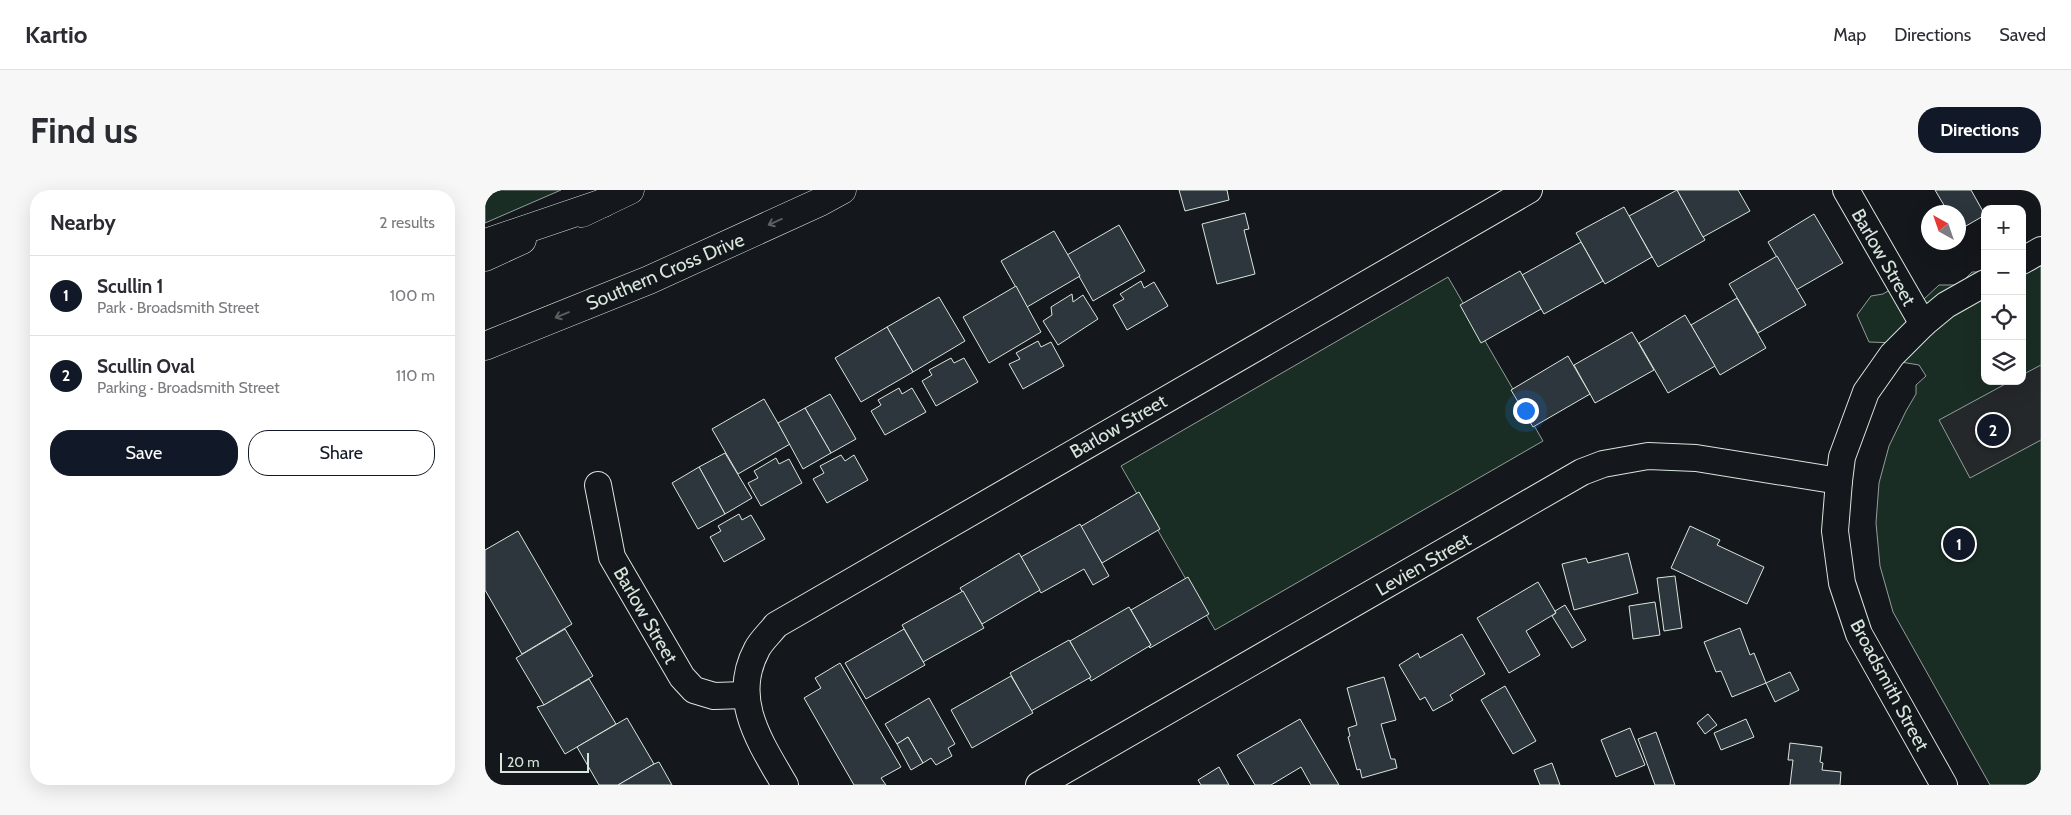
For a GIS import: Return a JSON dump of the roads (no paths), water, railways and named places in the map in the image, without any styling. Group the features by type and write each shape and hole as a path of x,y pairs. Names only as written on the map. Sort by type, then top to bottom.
{"main road":[{"path":"485,257 630,190"},
{"name":"Southern Cross Drive","path":"485,346 649,280 820,202 842,190"},
{"path":"485,243 603,203"}],"street":[{"name":"Barlow Street","path":"785,785 757,737 745,695 747,679 757,649 776,625 1529,190"},
{"name":"Barlow Street","path":"1846,190 1923,324"},
{"path":"2026,259 2041,250"},
{"name":"Broadsmith Street","path":"1944,785 1859,634 1842,583 1835,531 1842,457 1866,392 1892,355 1923,324 1946,305 1981,285"},
{"name":"Levien Street","path":"1039,785 1581,472 1603,464 1648,456 1696,458 1839,481"},
{"name":"Barlow Street","path":"598,485 612,557 682,677 694,690 714,696 745,695"}],"place":[{"name":"Scullin Oval","path":"1993,430"},
{"name":"Scullin 1","path":"1959,544"}]}
